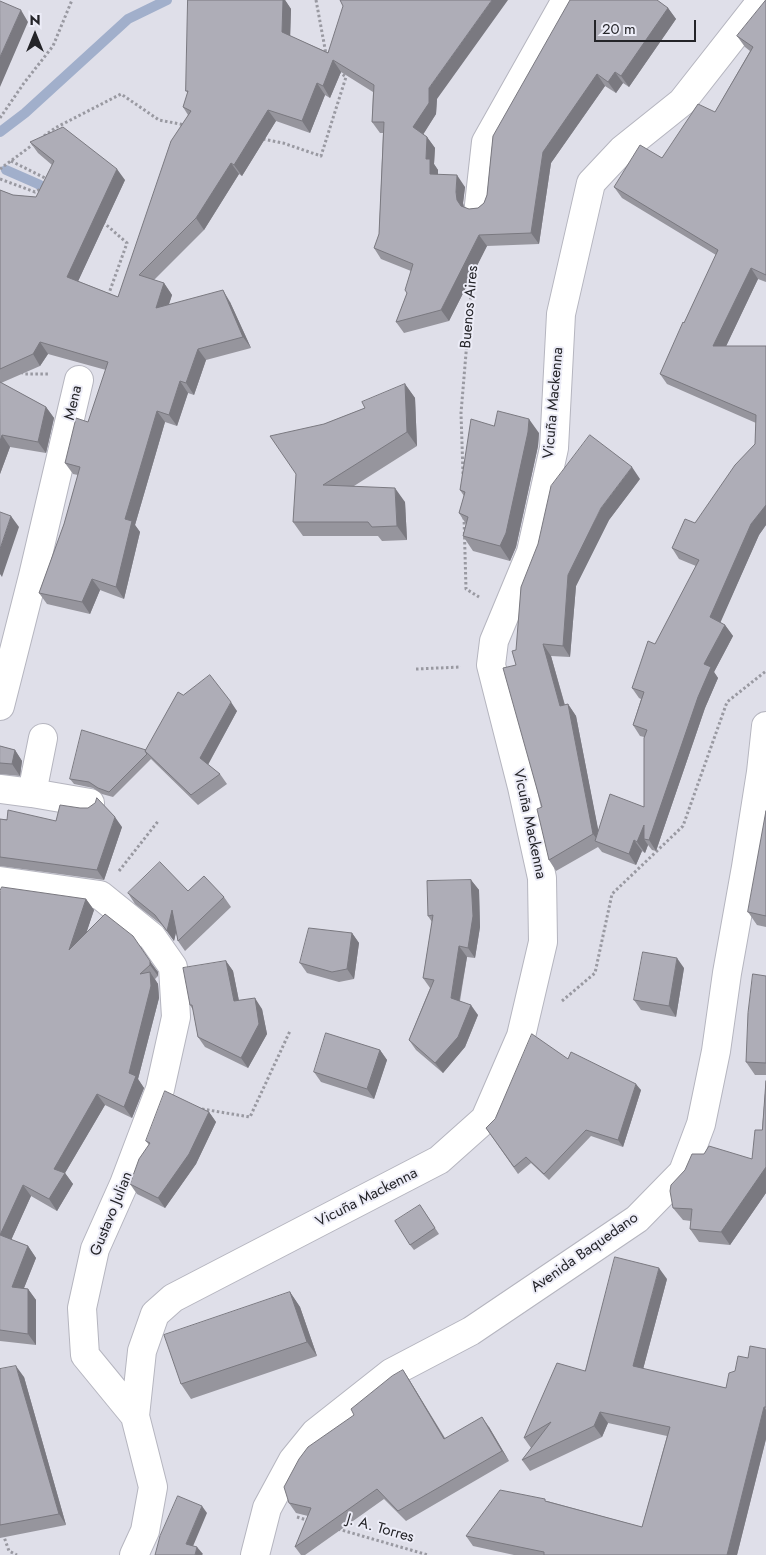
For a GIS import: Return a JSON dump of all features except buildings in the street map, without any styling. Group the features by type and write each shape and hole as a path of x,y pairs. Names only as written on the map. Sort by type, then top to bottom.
{"street":[{"path":"479,205 486,142 566,0"},
{"name":"Vicuña Mackenna","path":"134,1555 145,1531 152,1487 135,1416 142,1351 155,1314 173,1298 439,1160 485,1119 521,1036 543,942 542,878 522,787 491,665 494,641 530,552 554,448 561,314 591,183 622,150 682,102 762,0"},
{"name":"Mena","path":"0,706 79,380"},
{"name":"Avenida Baquedano","path":"254,1555 268,1508 294,1460 315,1433 391,1373 471,1331 637,1219 682,1172 701,1124 716,1051 727,973 764,773 766,726"},
{"path":"32,793 43,738"},
{"path":"0,789 90,803"},
{"name":"Gustavo Julian","path":"0,881 100,896 152,937 173,967 176,1016 160,1088 124,1184 95,1249 82,1308 85,1355 135,1416"}],"path":[{"path":"0,118 53,46 72,0"},
{"path":"316,0 326,56"},
{"path":"255,138 283,143 321,156 346,76 334,69"},
{"path":"0,169 55,128 121,94 159,120 188,125"},
{"path":"0,179 35,192 53,182 11,161"},
{"path":"100,219 127,243 108,298"},
{"name":"Buenos Aires","path":"463,480 461,413 474,262"},
{"path":"16,369 24,374"},
{"path":"464,510 466,589 505,613"},
{"path":"416,669 491,665"},
{"path":"558,1004 596,973 612,894 684,826 727,702 766,671"},
{"path":"100,896 159,820"},
{"path":"160,1088 202,1109 250,1117 290,1031"},
{"path":"268,1508 315,1522"},
{"name":"J. A. Torres","path":"334,1528 428,1555"},
{"path":"3,1533 9,1551 17,1555"}],"waterway":[{"path":"0,132 25,113 128,19 167,0"},
{"path":"6,170 38,184 52,193"}]}
